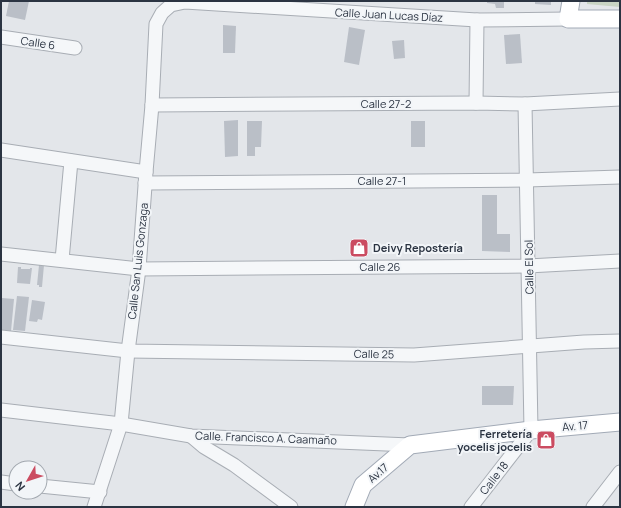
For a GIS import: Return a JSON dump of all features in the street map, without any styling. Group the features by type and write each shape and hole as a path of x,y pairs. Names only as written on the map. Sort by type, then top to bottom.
{"main road":[{"path":"568,19 571,1"},
{"name":"Calle Juan Lucas Díaz","path":"568,19 620,19"},
{"name":"Av. 17","path":"410,445 531,430 620,422"},
{"name":"Av.17","path":"354,507 363,486 410,445"}],"street":[{"name":"Calle Juan Lucas Díaz","path":"162,13 171,5 185,2 477,20 568,19"},
{"name":"Calle San Luis Gonzaga","path":"94,507 122,424 128,351 139,269 145,177 152,105 155,30 156,24 162,13"},
{"path":"476,103 477,20"},
{"name":"Calle 6","path":"1,37 75,48"},
{"name":"Calle 27-2","path":"152,105 525,104 620,99"},
{"name":"Calle El Sol","path":"525,104 531,430"},
{"name":"Calle 27-1","path":"1,150 71,161 145,177 527,180 620,177"},
{"path":"62,260 71,161"},
{"name":"Calle 26","path":"1,254 139,269 528,266 620,261"},
{"name":"Calle 25","path":"1,337 128,351 414,354 620,341"},
{"name":"Calle. Francisco A. Caamaño","path":"1,410 122,424 191,436 410,445"},
{"name":"Calle 18","path":"471,507 531,430"},
{"path":"191,436 204,447 234,465 291,507"},
{"path":"593,507 620,472"},
{"path":"48,487 100,492"}],"green space":[{"path":"587,1 620,1 620,7 587,4"}],"building":[{"path":"9,1 29,1 25,20 6,16"},
{"path":"487,1 504,1 504,8 496,8 495,4 487,3"},
{"path":"535,1 551,1 551,5 535,4"},
{"path":"223,25 236,26 235,53 223,53"},
{"path":"349,27 365,30 359,65 344,62"},
{"path":"520,34 522,63 506,64 504,35"},
{"path":"404,40 405,58 394,59 392,41"},
{"path":"238,120 238,156 225,157 224,121"},
{"path":"247,121 262,121 261,147 255,147 255,156 247,156"},
{"path":"411,121 425,121 425,147 411,147"},
{"path":"482,195 497,195 497,234 510,234 510,252 482,251"},
{"path":"39,265 44,265 42,287 37,285"},
{"path":"18,267 21,267 21,269 32,268 30,284 17,283"},
{"path":"17,296 29,297 25,331 13,330"},
{"path":"2,298 14,299 11,331 1,330"},
{"path":"32,300 45,302 42,320 38,319 37,322 29,321"},
{"path":"482,386 514,386 513,405 482,405"}],"place":[{"name":"Deivy Repostería","path":"359,248"},
{"name":"Ferretería yocelis jocelis","path":"546,440"}]}
